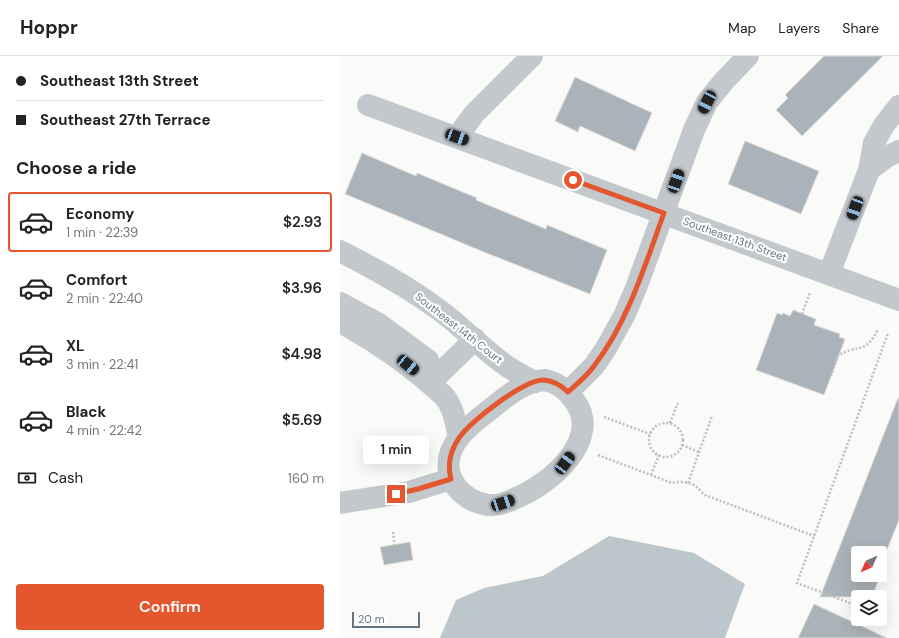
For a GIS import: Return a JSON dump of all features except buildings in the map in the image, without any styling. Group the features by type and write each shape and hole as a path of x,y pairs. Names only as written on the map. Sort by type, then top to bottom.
{"street":[{"path":"457,137 474,114 532,56"},
{"path":"568,392 594,366 615,333 636,288 694,130 707,102 719,86 748,56"},
{"name":"Southeast 13th Street","path":"368,105 899,300"},
{"path":"829,274 869,170 874,143 884,125 899,106"},
{"path":"869,170 888,156 899,152"},
{"name":"Southeast 14th Court","path":"340,251 407,287 436,307 496,358 519,374 535,382"},
{"path":"340,303 379,324 428,360 430,383"},
{"path":"340,322 395,356 430,383 448,400 459,437"},
{"path":"430,383 475,339"},
{"path":"545,380 555,382 568,392 576,402 581,413 583,425 579,440 573,452 565,463 545,482 518,498 503,503 489,505 464,495 456,487 451,479 448,469 449,458 459,437 472,424 508,395 535,382 545,380"},
{"path":"340,503 409,492 451,479"}],"path":[{"path":"802,314 811,291"},
{"path":"831,376 838,356 847,351 865,346 873,339 878,329"},
{"path":"851,603 797,583 888,333"},
{"path":"670,423 678,403"},
{"path":"603,416 650,434"},
{"path":"688,483 712,416"},
{"path":"670,423 679,429 682,436 682,445 673,455 659,455 651,447 649,440 650,434 659,424 670,423"},
{"path":"682,445 699,452"},
{"path":"593,454 672,483 688,483 698,488 705,495 814,536"},
{"path":"651,475 659,455"},
{"path":"393,532 395,548"}],"shaded area":[{"path":"609,536 694,553 745,584 725,638 440,638 456,600 484,588 543,576"}],"route":[{"path":"396,494 409,492 451,479 448,469 449,458 459,437 467,428 508,395 535,382 545,380 555,382 568,392 594,366 615,333 636,288 664,213 573,180"}]}
